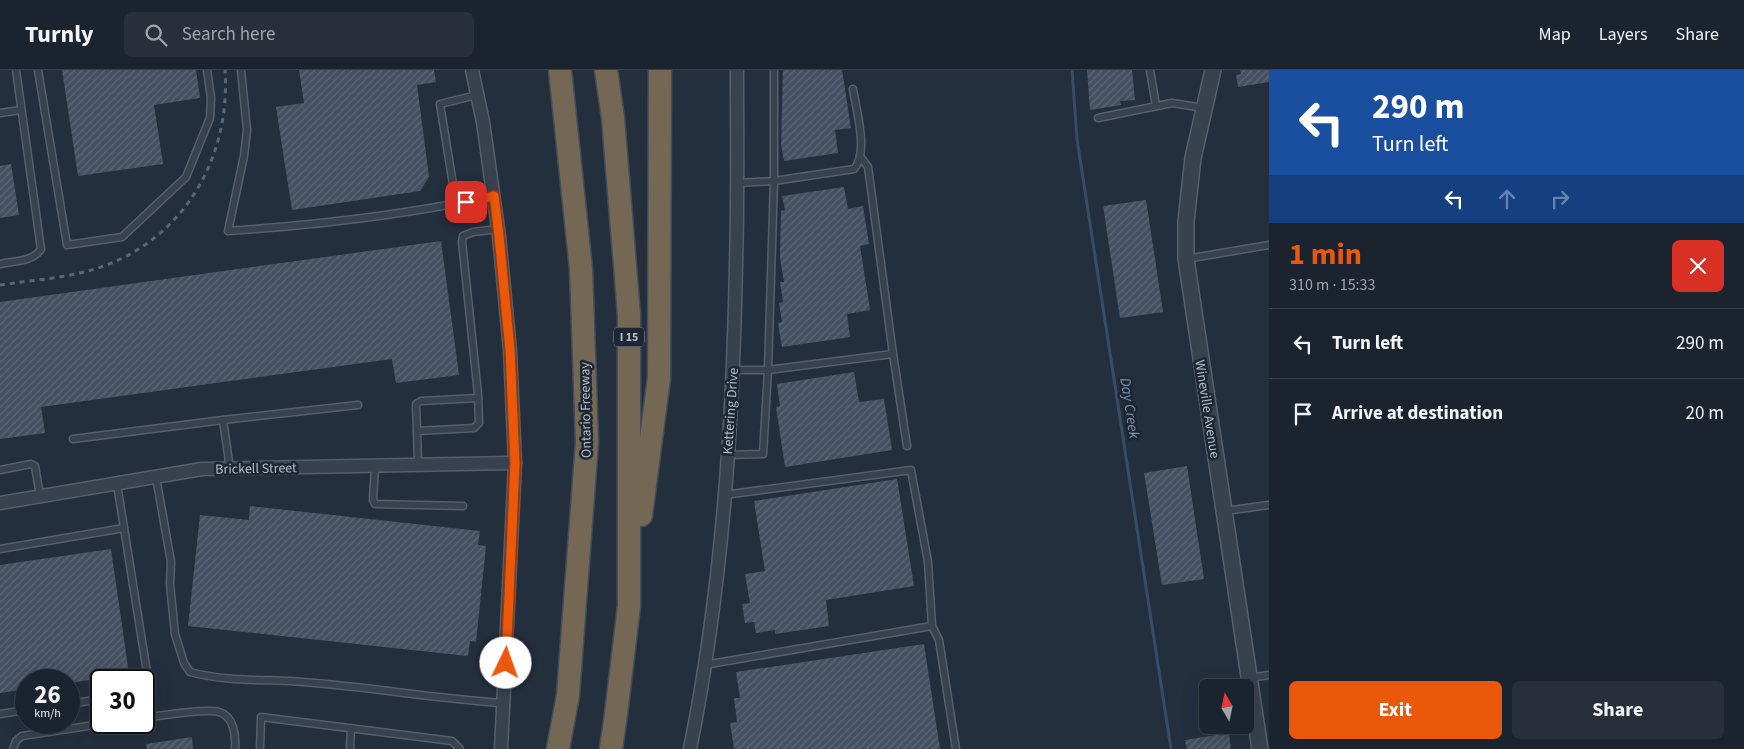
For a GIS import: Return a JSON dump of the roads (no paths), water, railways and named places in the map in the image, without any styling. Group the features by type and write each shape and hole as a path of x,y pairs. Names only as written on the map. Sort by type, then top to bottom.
{"highway":[{"path":"545,70 573,186"},
{"name":"Ontario Freeway","path":"558,749 568,695 587,442 581,270 560,70"},
{"name":"I 15","path":"606,70 613,118 629,315 629,606 611,749"},
{"path":"629,606 659,378 661,144 659,76"}],"street":[{"path":"472,70 498,229 510,350 515,463 501,749"},
{"name":"Kettering Drive","path":"690,749 716,576 727,455 733,370 738,70"},
{"name":"Wineville Avenue","path":"1213,70 1193,158 1186,221 1186,259 1260,749"},
{"name":"Brickell Street","path":"0,503 202,469 515,463"}],"lane":[{"path":"0,264 30,259 38,254 41,249 16,70"},
{"path":"38,70 67,245 122,237 186,177 210,118 211,98 207,70"},
{"path":"241,70 247,130 244,156 228,231 292,227 494,196"},
{"path":"727,455 763,454 768,370 774,181 774,70"},
{"path":"1150,70 1156,106"},
{"path":"737,183 774,181 854,169 858,164 862,147 853,89"},
{"path":"456,203 440,104 477,95"},
{"path":"1098,118 1172,103 1204,108"},
{"path":"0,113 21,110"},
{"path":"860,156 868,167 907,446"},
{"path":"417,431 474,428 479,423 462,242 463,236 473,232 498,229"},
{"path":"1186,259 1269,245"},
{"path":"733,370 768,370 893,354"},
{"path":"418,465 416,404 421,400 478,398"},
{"path":"72,439 358,405"},
{"path":"223,420 230,469"},
{"path":"0,470 31,464 35,466 40,496"},
{"path":"375,466 373,500 375,504 463,506"},
{"path":"724,495 911,470 928,562 932,626 939,640 956,749"},
{"path":"156,477 172,562 170,584 175,634 184,663 190,672 210,678 304,682 462,700 504,702"},
{"path":"117,484 146,669"},
{"path":"1224,512 1269,505"},
{"path":"0,549 124,528"},
{"path":"704,665 932,626"},
{"path":"1249,678 1269,675"},
{"path":"0,714 15,712"},
{"path":"155,716 219,712 226,716 231,723 236,735 235,749"},
{"path":"260,749 261,717 452,741 460,749"},
{"path":"13,749 16,740 22,736 90,726"},
{"path":"350,749 352,728"}],"waterway":[{"name":"Day Creek","path":"1072,70 1077,139 1171,749"}],"railway":[{"path":"0,285 64,276 101,267 131,254 157,236 179,215 197,190 211,162 220,133 225,102 225,70"}]}
